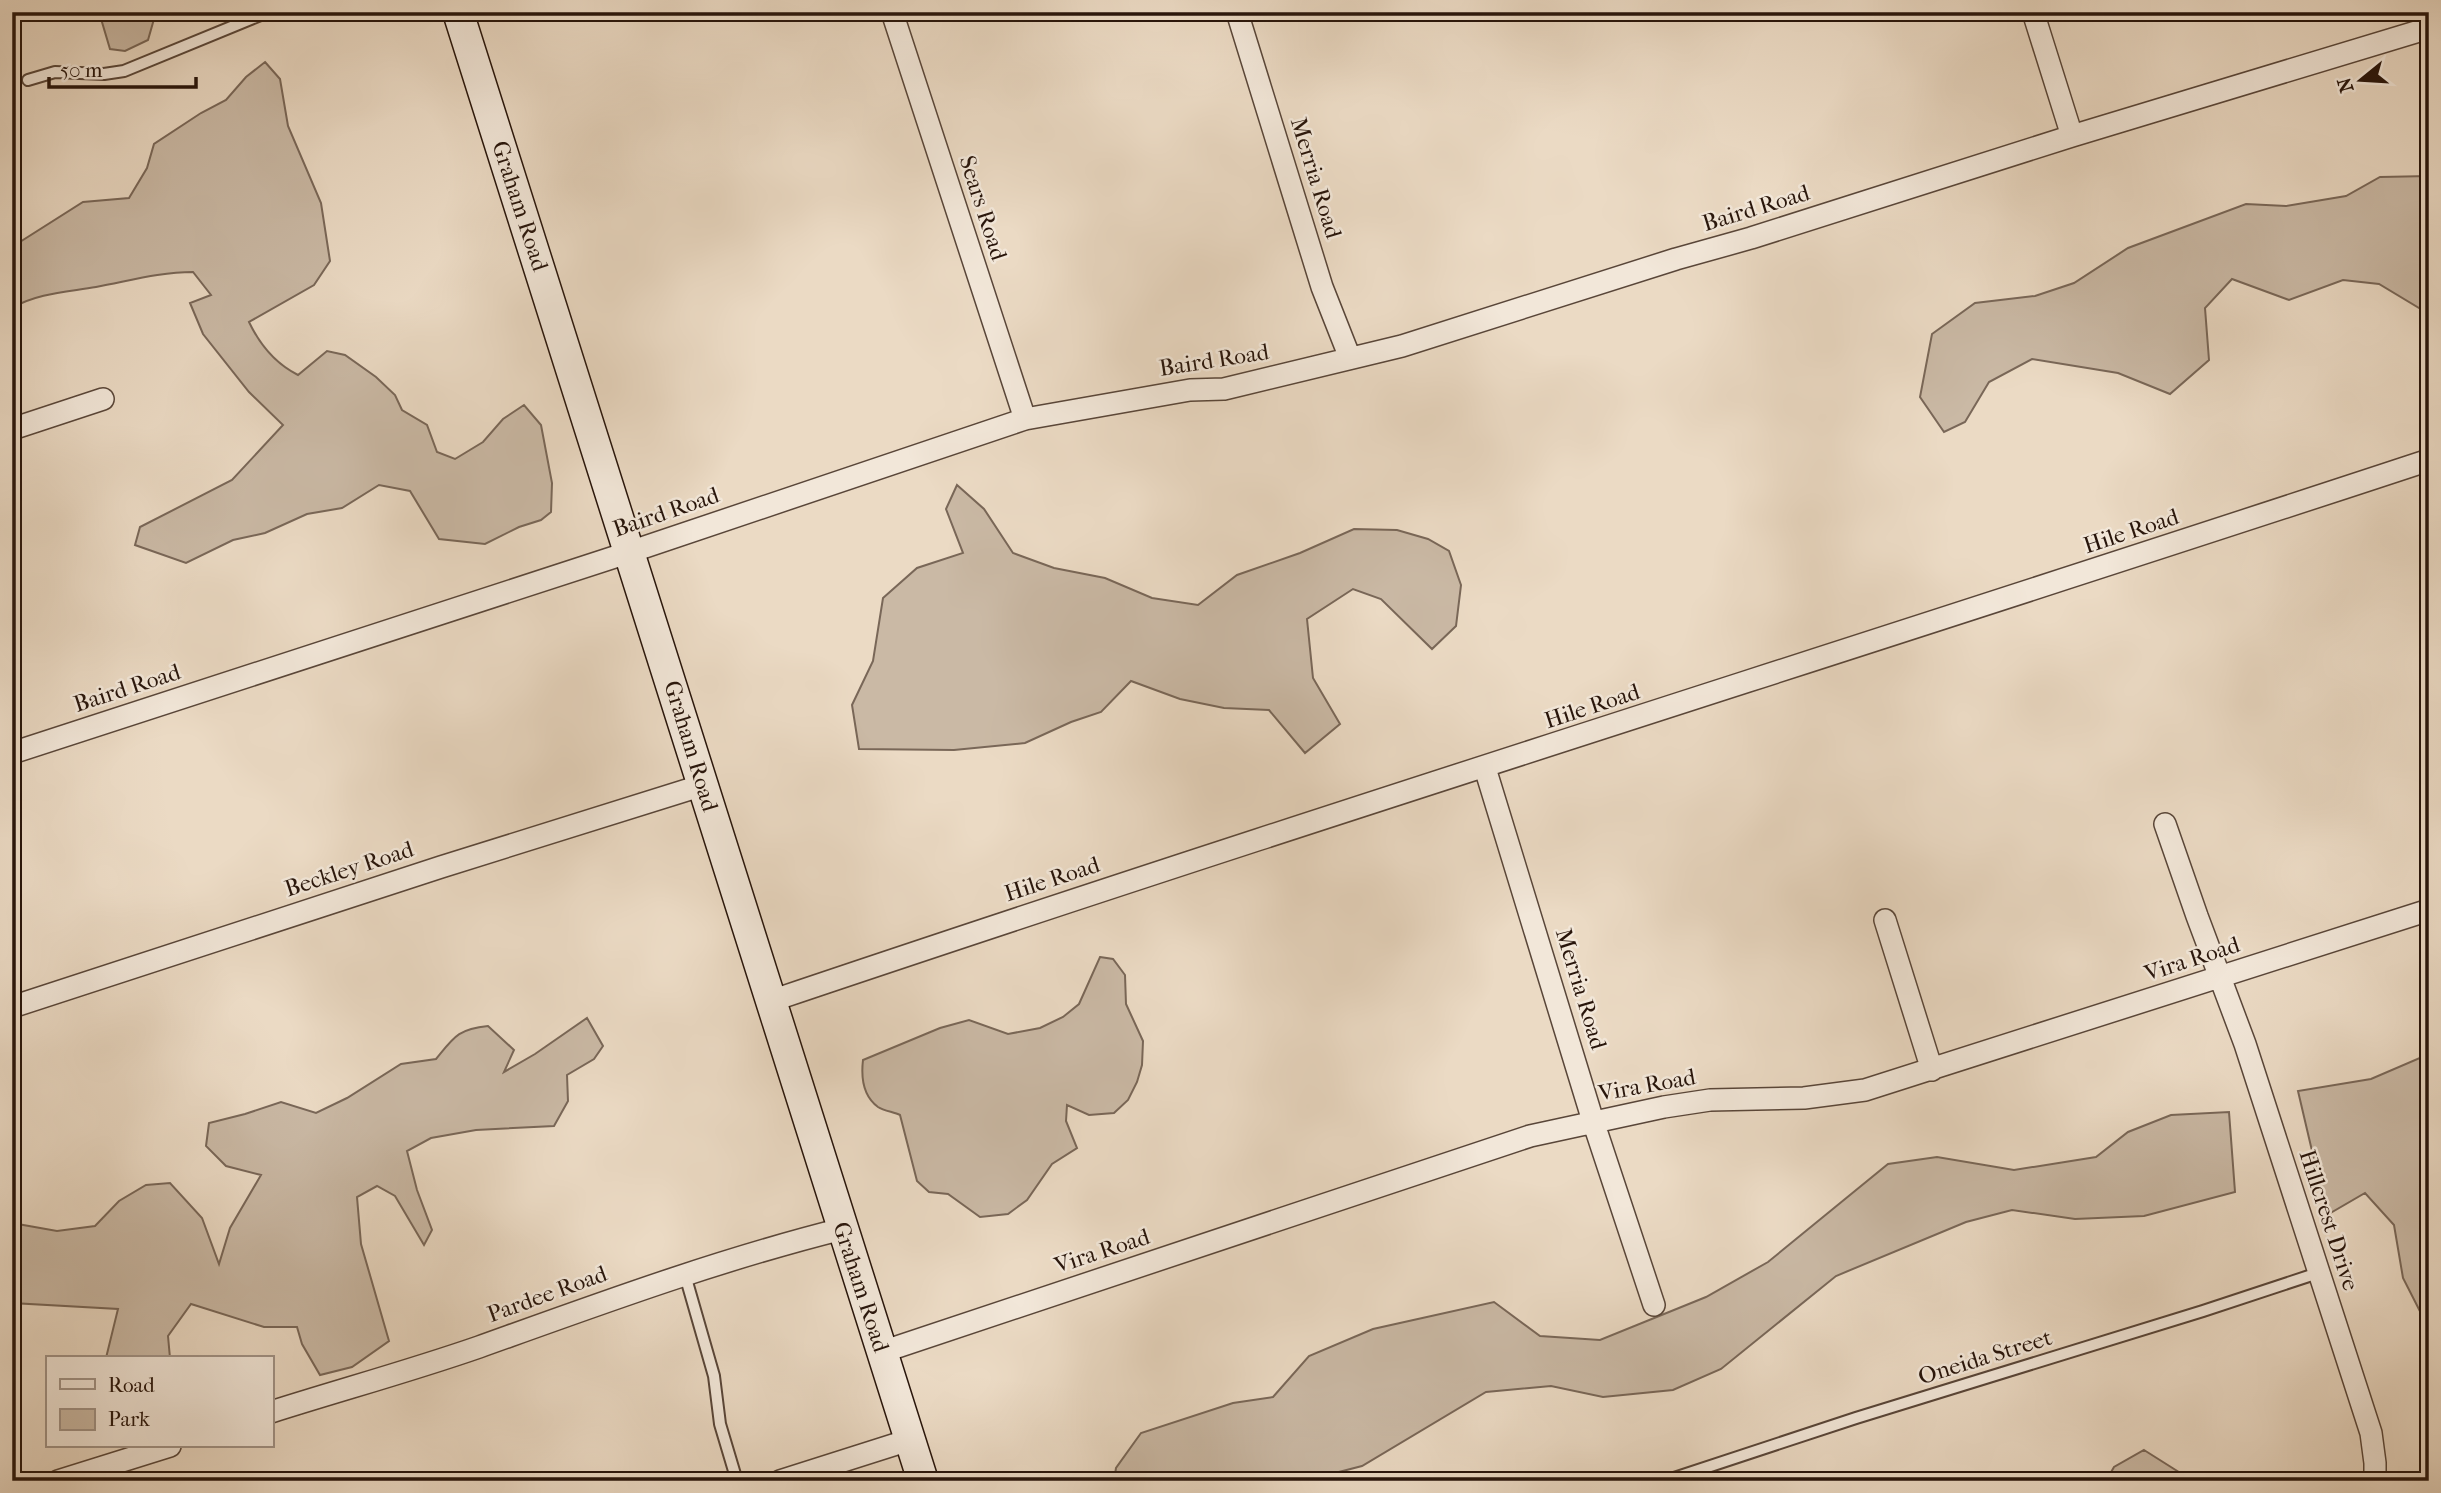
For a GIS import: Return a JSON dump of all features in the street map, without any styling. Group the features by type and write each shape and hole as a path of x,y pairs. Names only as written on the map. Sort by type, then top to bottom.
{"main road":[{"name":"Graham Road","path":"458,12 923,1481"}],"street":[{"name":"Sears Road","path":"892,12 1025,419"},
{"name":"Merria Road","path":"1237,12 1322,287 1350,358"},
{"path":"2033,12 2072,136"},
{"name":"Baird Road","path":"12,753 630,552 1025,419 1191,390 1224,389 1402,346 2072,136 2429,28"},
{"path":"12,429 103,399"},
{"name":"Hile Road","path":"771,1001 1052,906 1485,768 2429,460"},
{"name":"Merria Road","path":"1485,768 1593,1121 1654,1305"},
{"name":"Beckley Road","path":"12,1007 703,785"},
{"name":"Hillcrest Drive","path":"2165,824 2245,1044 2371,1433 2375,1481"},
{"name":"Vira Road","path":"882,1352 1530,1136 1593,1121 1710,1100 1804,1098 1865,1090 2429,911"},
{"path":"1885,920 1932,1070"},
{"name":"Pardee Road","path":"273,1411 475,1348 618,1297 777,1245 842,1229"},
{"path":"780,1481 909,1440"},
{"path":"58,1481 164,1448"}],"lane":[{"path":"28,80 55,72 104,75 124,71 268,12"},
{"name":"Oneida Street","path":"1665,1481 2318,1273"},
{"path":"685,1275 714,1376 720,1424 737,1481"}],"green space":[{"path":"99,12 156,12 148,40 125,51 110,49"},
{"path":"265,62 280,79 288,126 321,203 330,261 314,285 249,322 253,330 276,359 298,375 327,351 345,355 376,377 395,395 402,410 427,425 437,452 455,459 483,442 503,419 524,405 541,425 552,483 551,512 541,520 519,527 485,544 439,539 410,491 379,485 342,508 307,514 265,533 233,540 186,563 135,545 140,527 232,480 283,425 249,392 203,334 190,303 211,295 193,272 157,275 53,294 12,308 12,247 83,202 129,198 147,168 154,144 226,100 246,77"},
{"path":"2429,176 2429,314 2379,284 2343,280 2289,300 2232,279 2205,308 2209,360 2170,394 2118,373 2032,359 1989,382 1965,422 1944,432 1920,397 1932,334 1975,303 2035,296 2074,283 2128,248 2246,204 2286,206 2346,196 2380,177"},
{"path":"957,485 984,509 1013,553 1054,568 1105,578 1152,598 1198,605 1237,575 1300,553 1354,529 1397,530 1428,539 1449,551 1461,585 1456,626 1432,649 1381,599 1353,589 1307,619 1313,678 1340,724 1305,753 1269,710 1224,708 1180,699 1131,681 1101,712 1025,743 954,750 859,749 852,705 873,661 883,598 917,568 963,553 946,509"},
{"path":"1100,957 1113,959 1125,975 1126,1004 1143,1041 1142,1065 1128,1100 1114,1113 1089,1115 1067,1105 1066,1121 1077,1148 1052,1164 1027,1200 1008,1214 980,1217 948,1194 929,1192 917,1181 900,1115 878,1107 866,1092 862,1073 863,1060 940,1028 969,1020 1008,1034 1040,1028 1063,1017 1079,1004"},
{"path":"587,1018 603,1046 594,1059 567,1075 568,1101 554,1126 476,1130 431,1138 407,1151 417,1190 432,1230 424,1245 395,1196 377,1186 357,1197 361,1244 389,1341 352,1367 320,1375 302,1344 297,1327 264,1327 191,1304 168,1336 170,1356 106,1356 118,1309 12,1303 12,1223 57,1231 95,1226 119,1201 146,1185 170,1183 202,1218 219,1264 230,1228 261,1175 226,1166 206,1146 209,1123 281,1102 316,1113 347,1098 401,1064 436,1059 458,1035 478,1027 488,1026 514,1050 504,1072"},
{"path":"2429,1054 2429,1329 2403,1278 2394,1225 2365,1193 2327,1215 2298,1091 2371,1079"},
{"path":"2229,1112 2235,1192 2144,1216 2075,1219 2012,1210 1966,1222 1836,1276 1721,1369 1673,1390 1603,1397 1551,1386 1486,1392 1362,1466 1304,1481 1114,1481 1116,1468 1141,1433 1233,1403 1273,1397 1309,1356 1373,1329 1494,1302 1540,1336 1600,1340 1706,1297 1768,1262 1888,1164 1937,1157 2014,1170 2096,1157 2128,1132 2171,1115"},
{"path":"2144,1450 2193,1481 2106,1481 2114,1467"}]}
